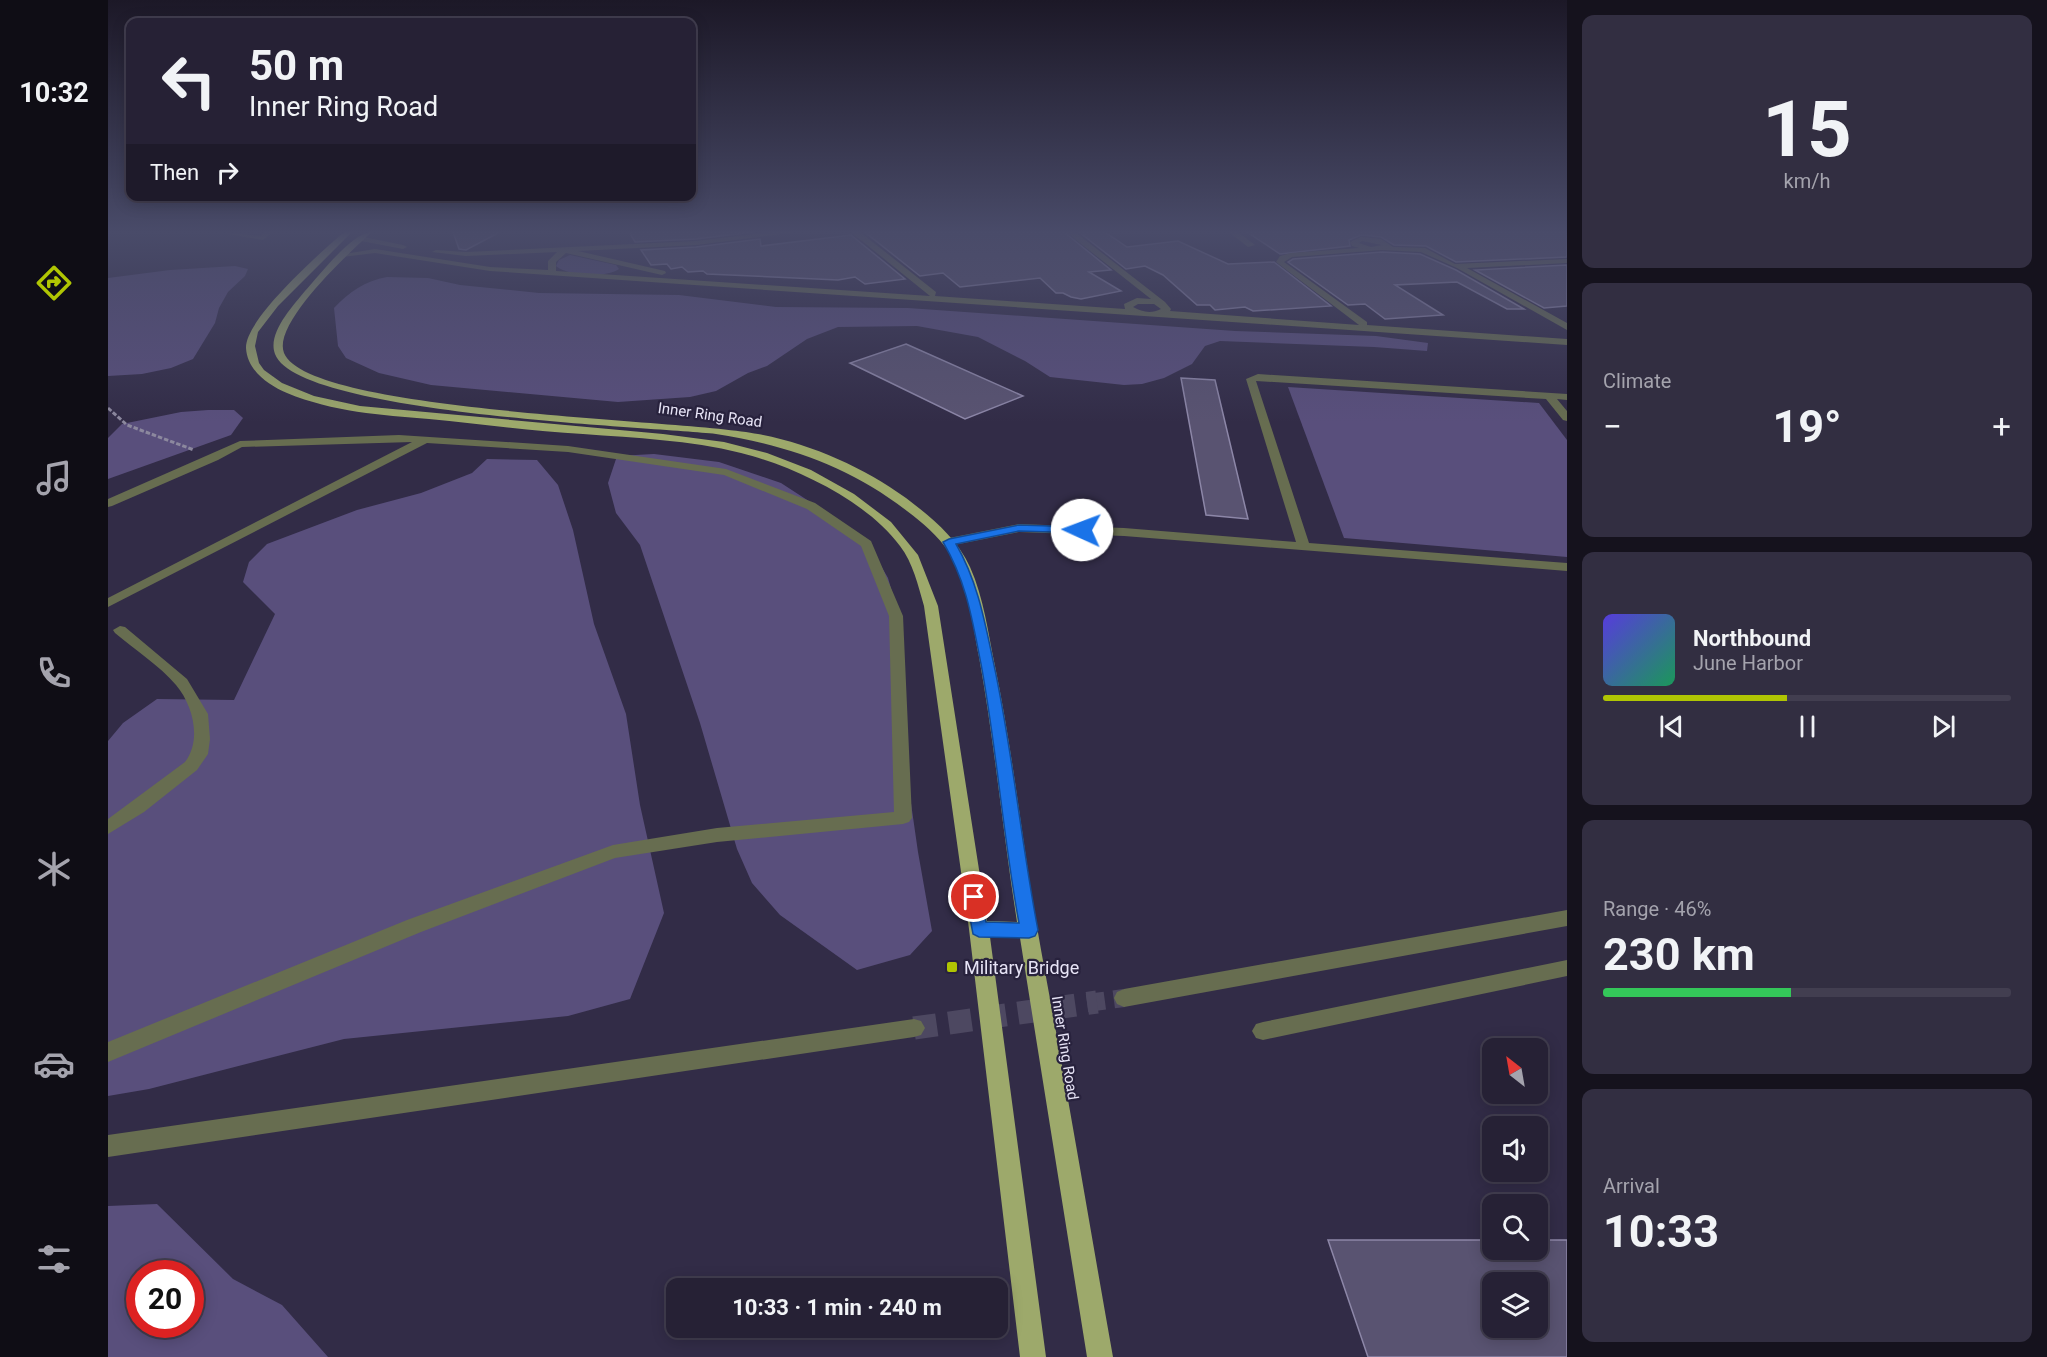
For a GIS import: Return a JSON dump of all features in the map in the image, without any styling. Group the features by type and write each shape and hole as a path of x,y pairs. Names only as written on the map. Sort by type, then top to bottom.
{"main road":[{"name":"Inner Ring Road","path":"284,295 252,335 250,351 255,366 271,381 321,402 359,409 541,428 648,436 744,450 776,459 847,494 886,524 901,539 922,573 931,606 979,929 1033,1357"},
{"name":"Inner Ring Road","path":"309,295 286,323 280,335 278,347 282,360 297,374 350,392 405,401 549,417 656,424 756,436 811,451 845,465 876,482 920,514 949,542 963,566 975,606 1000,729 1022,890 1100,1357"},
{"path":"979,929 1029,930"}],"street":[{"path":"901,295 1132,310 1164,309 1250,313 1364,324 1567,337"},
{"path":"950,295 1132,310"},
{"path":"1135,295 1137,301"},
{"path":"1148,295 1164,309"},
{"path":"1325,295 1364,324"},
{"path":"1511,295 1567,327"},
{"path":"1527,295 1567,317"},
{"path":"1132,310 1129,304 1137,301 1164,309 1362,329 1567,342"},
{"path":"1303,546 1251,379 1258,377 1567,397"},
{"path":"1549,396 1567,418"},
{"path":"108,503 214,458 240,444 399,438 568,449 726,472 812,506 867,544 896,616 903,818 717,835 613,852 414,926 108,1052"},
{"path":"108,603 426,440"},
{"path":"949,542 1019,528 1135,532 1567,567"},
{"path":"108,828 138,808 191,766 200,754 202,739 200,714 182,682 120,630"},
{"path":"1124,998 1567,918"},
{"path":"1263,1031 1567,968"},
{"path":"108,1146 914,1028"}],"path":[{"path":"108,408 127,426 214,458"}],"shaded area":[{"path":"108,295 226,295 219,308 215,323 193,359 171,368 142,374 108,376"},
{"path":"682,295 776,307 908,308 1235,331 1376,336 1428,343 1427,351 1220,341 1205,346 1192,364 1164,378 1142,384 1124,385 1050,377 1025,361 978,337 917,326 838,327 807,339 767,366 748,373 716,391 690,397 618,402 431,385 379,373 346,358 338,346 334,308 346,297"},
{"path":"1288,387 1539,403 1567,440 1567,557 1344,538"},
{"path":"234,410 243,418 231,435 108,479 108,438 122,424 181,412"},
{"path":"654,454 719,462 781,483 858,533 873,552 888,578 900,620 891,664 918,852 932,931 910,955 857,970 780,915 752,883 737,849 700,723 640,545 616,513 608,483 617,456"},
{"path":"487,459 537,460 558,485 573,530 594,624 626,714 640,805 664,913 630,999 568,1016 344,1039 149,1089 108,1096 108,741 123,723 157,699 234,700 275,614 243,582 249,562 267,544 357,510 421,493 472,473"},
{"path":"157,1204 233,1279 282,1305 328,1357 108,1357 108,1206"}],"building":[{"path":"1068,295 1099,295 1081,299"},
{"path":"1186,295 1317,295 1331,306 1253,311 1245,307 1215,310 1210,305 1197,305"},
{"path":"1335,295 1412,295 1443,315 1385,319 1365,304 1348,305"},
{"path":"1482,295 1500,295 1524,309 1507,309"},
{"path":"1521,295 1567,295 1567,306 1544,308"},
{"path":"906,344 1023,396 965,419 850,363"},
{"path":"1181,378 1215,380 1248,519 1206,515"},
{"path":"1328,1240 1482,1240 1482,1260 1548,1260 1548,1240 1567,1240 1567,1357 1368,1357"}],"tunnel":[{"path":"1087,1003 1124,998"},
{"path":"914,1028 1097,1002"}],"place":[{"name":"Military Bridge","path":"952,967"}],"route":[{"path":"974,897 979,929 1029,930 1000,729 975,606 963,566 949,542 1019,528 1082,530"}]}
